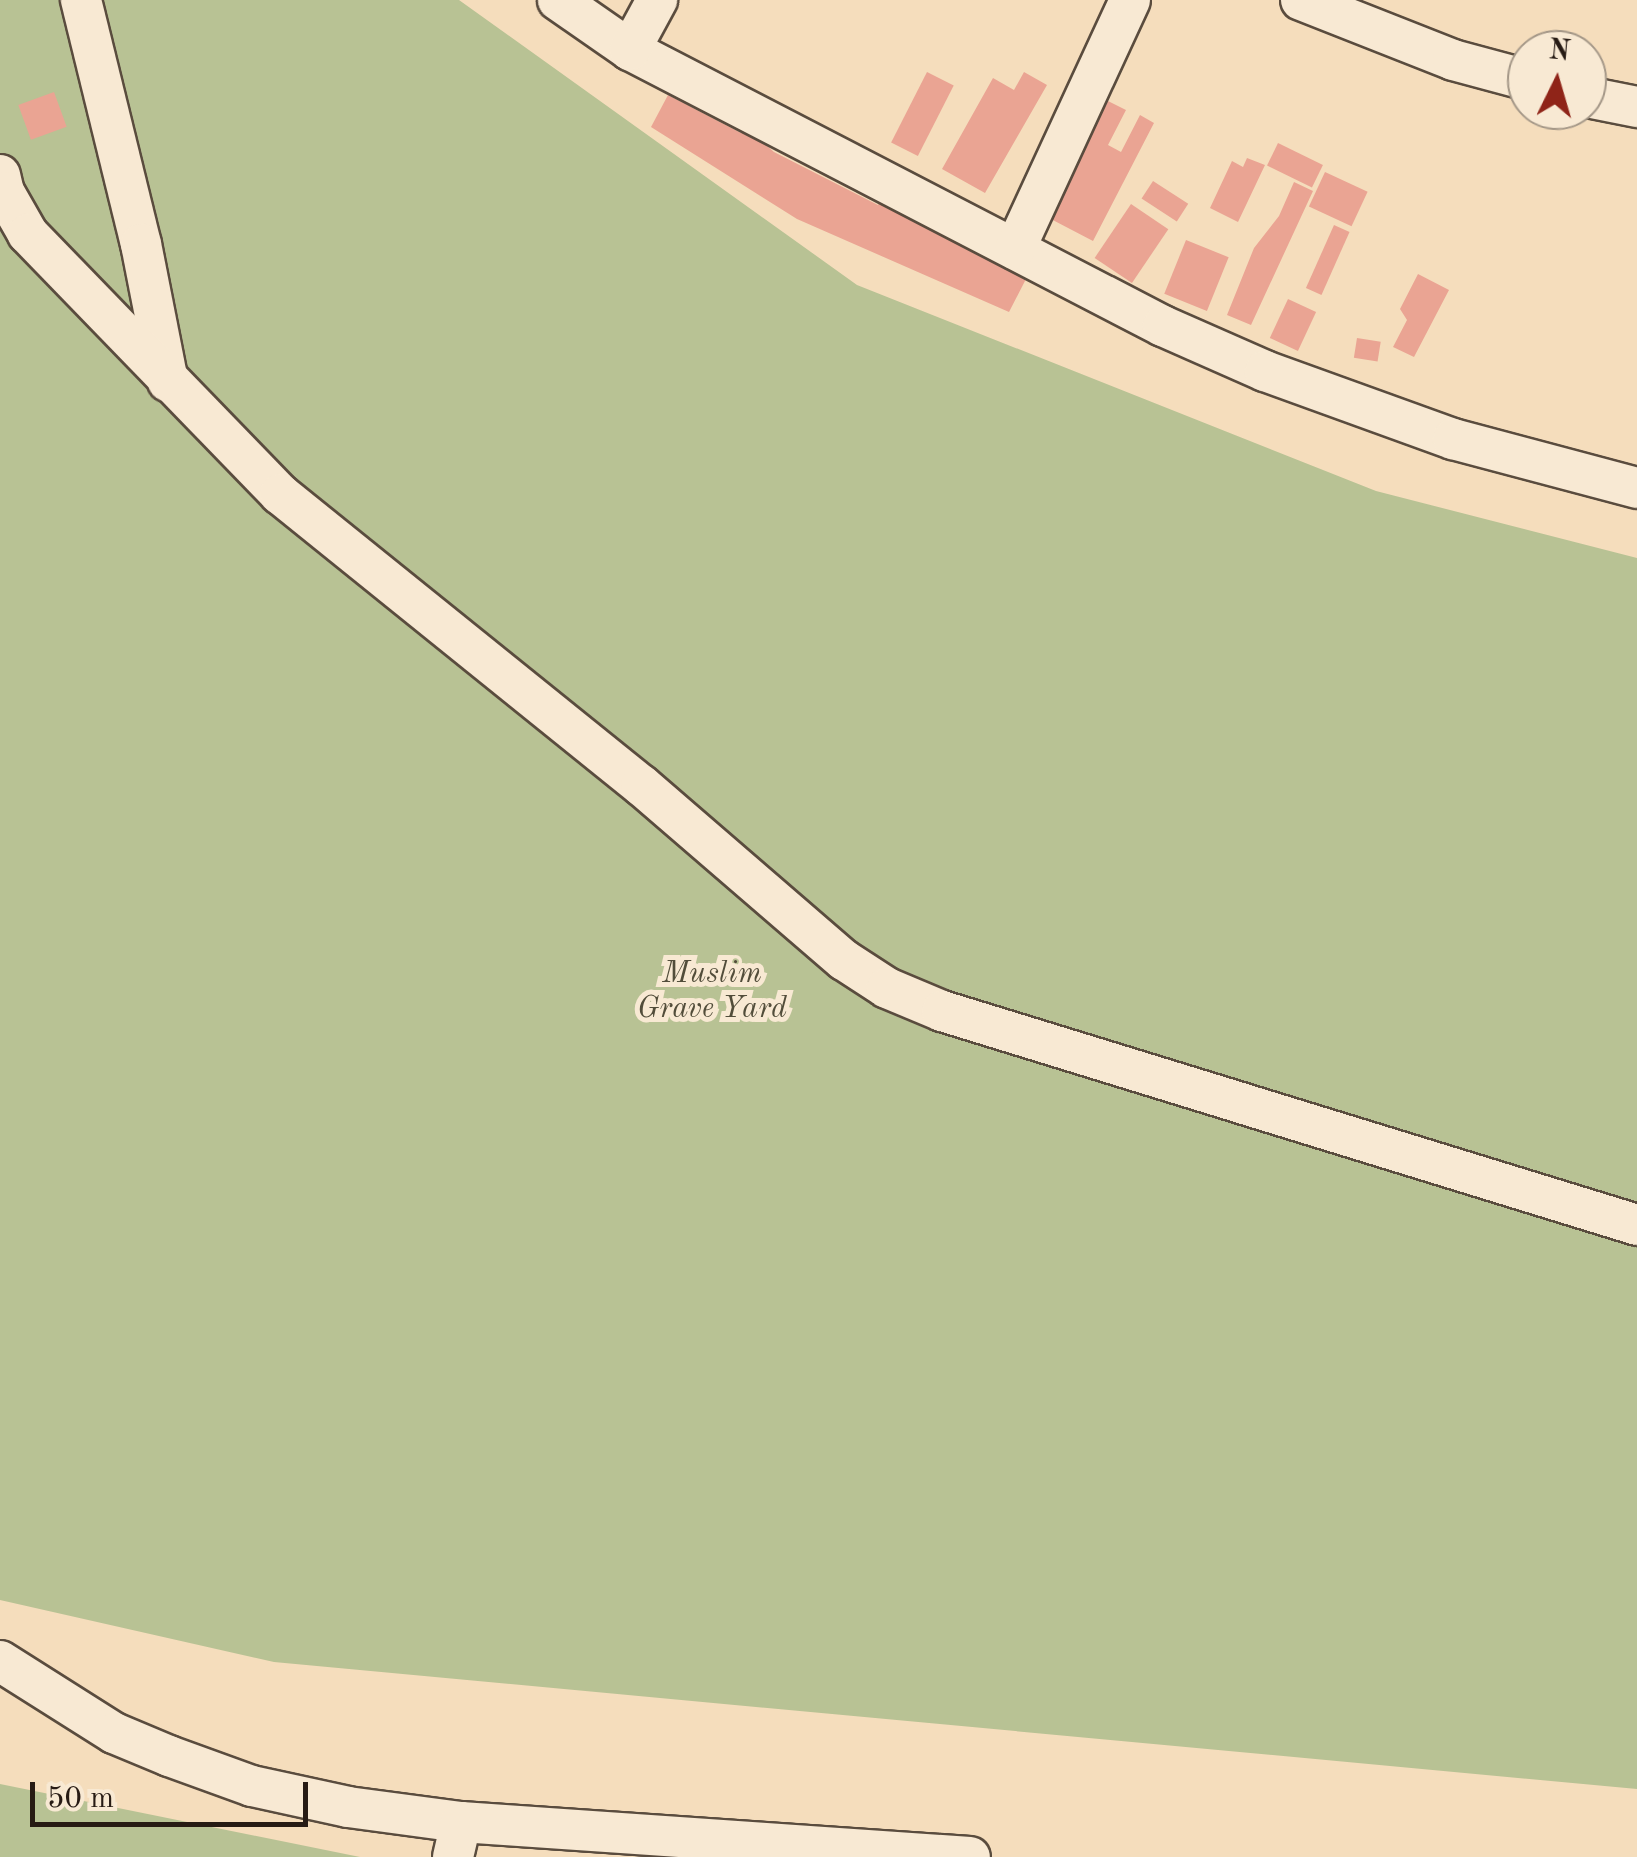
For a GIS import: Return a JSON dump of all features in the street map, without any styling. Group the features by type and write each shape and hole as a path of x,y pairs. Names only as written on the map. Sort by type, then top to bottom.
{"street":[{"path":"81,0 141,244 168,380"},
{"path":"558,0 630,50 1163,326 1265,371 1454,439 1635,482"},
{"path":"630,50 657,0"},
{"path":"1015,248 1130,0"},
{"path":"1300,0 1454,60 1507,75"},
{"path":"1607,100 1637,107"},
{"path":"0,175 4,192 28,234 280,494 641,785 844,960 887,988 942,1012 1637,1225"},
{"path":"0,1661 114,1733 235,1780 348,1806 457,1840 970,1857"}],"green space":[{"name":"Muslim Grave Yard","path":"0,0 459,0 857,285 1376,491 1637,558 1637,1789 274,1662 0,1600"},
{"path":"0,1784 360,1857 0,1857"}],"building":[{"path":"927,72 954,86 918,156 891,142"},
{"path":"1024,72 1047,85 985,193 942,169 993,78 1014,90"},
{"path":"54,92 67,127 31,140 18,105"},
{"path":"668,95 741,133 744,126 774,152 878,205 884,193 932,218 927,227 1026,279 1009,312 797,219 651,127"},
{"path":"1108,101 1126,110 1108,145 1121,152 1140,115 1154,123 1093,241 1047,217"},
{"path":"1278,143 1323,165 1312,187 1267,165"},
{"path":"1247,158 1265,165 1238,222 1210,208 1232,161 1243,167"},
{"path":"1325,172 1368,192 1352,226 1309,206"},
{"path":"1153,181 1188,204 1177,221 1142,199"},
{"path":"1294,182 1313,191 1251,325 1227,315 1254,248 1279,216"},
{"path":"1131,204 1168,229 1132,283 1095,258"},
{"path":"1334,225 1350,232 1321,295 1306,288"},
{"path":"1186,240 1229,257 1207,311 1164,294"},
{"path":"1418,274 1449,290 1414,357 1393,347 1407,320 1400,309"},
{"path":"1288,299 1316,312 1298,351 1270,338"},
{"path":"1357,338 1381,342 1378,362 1354,358"}]}
